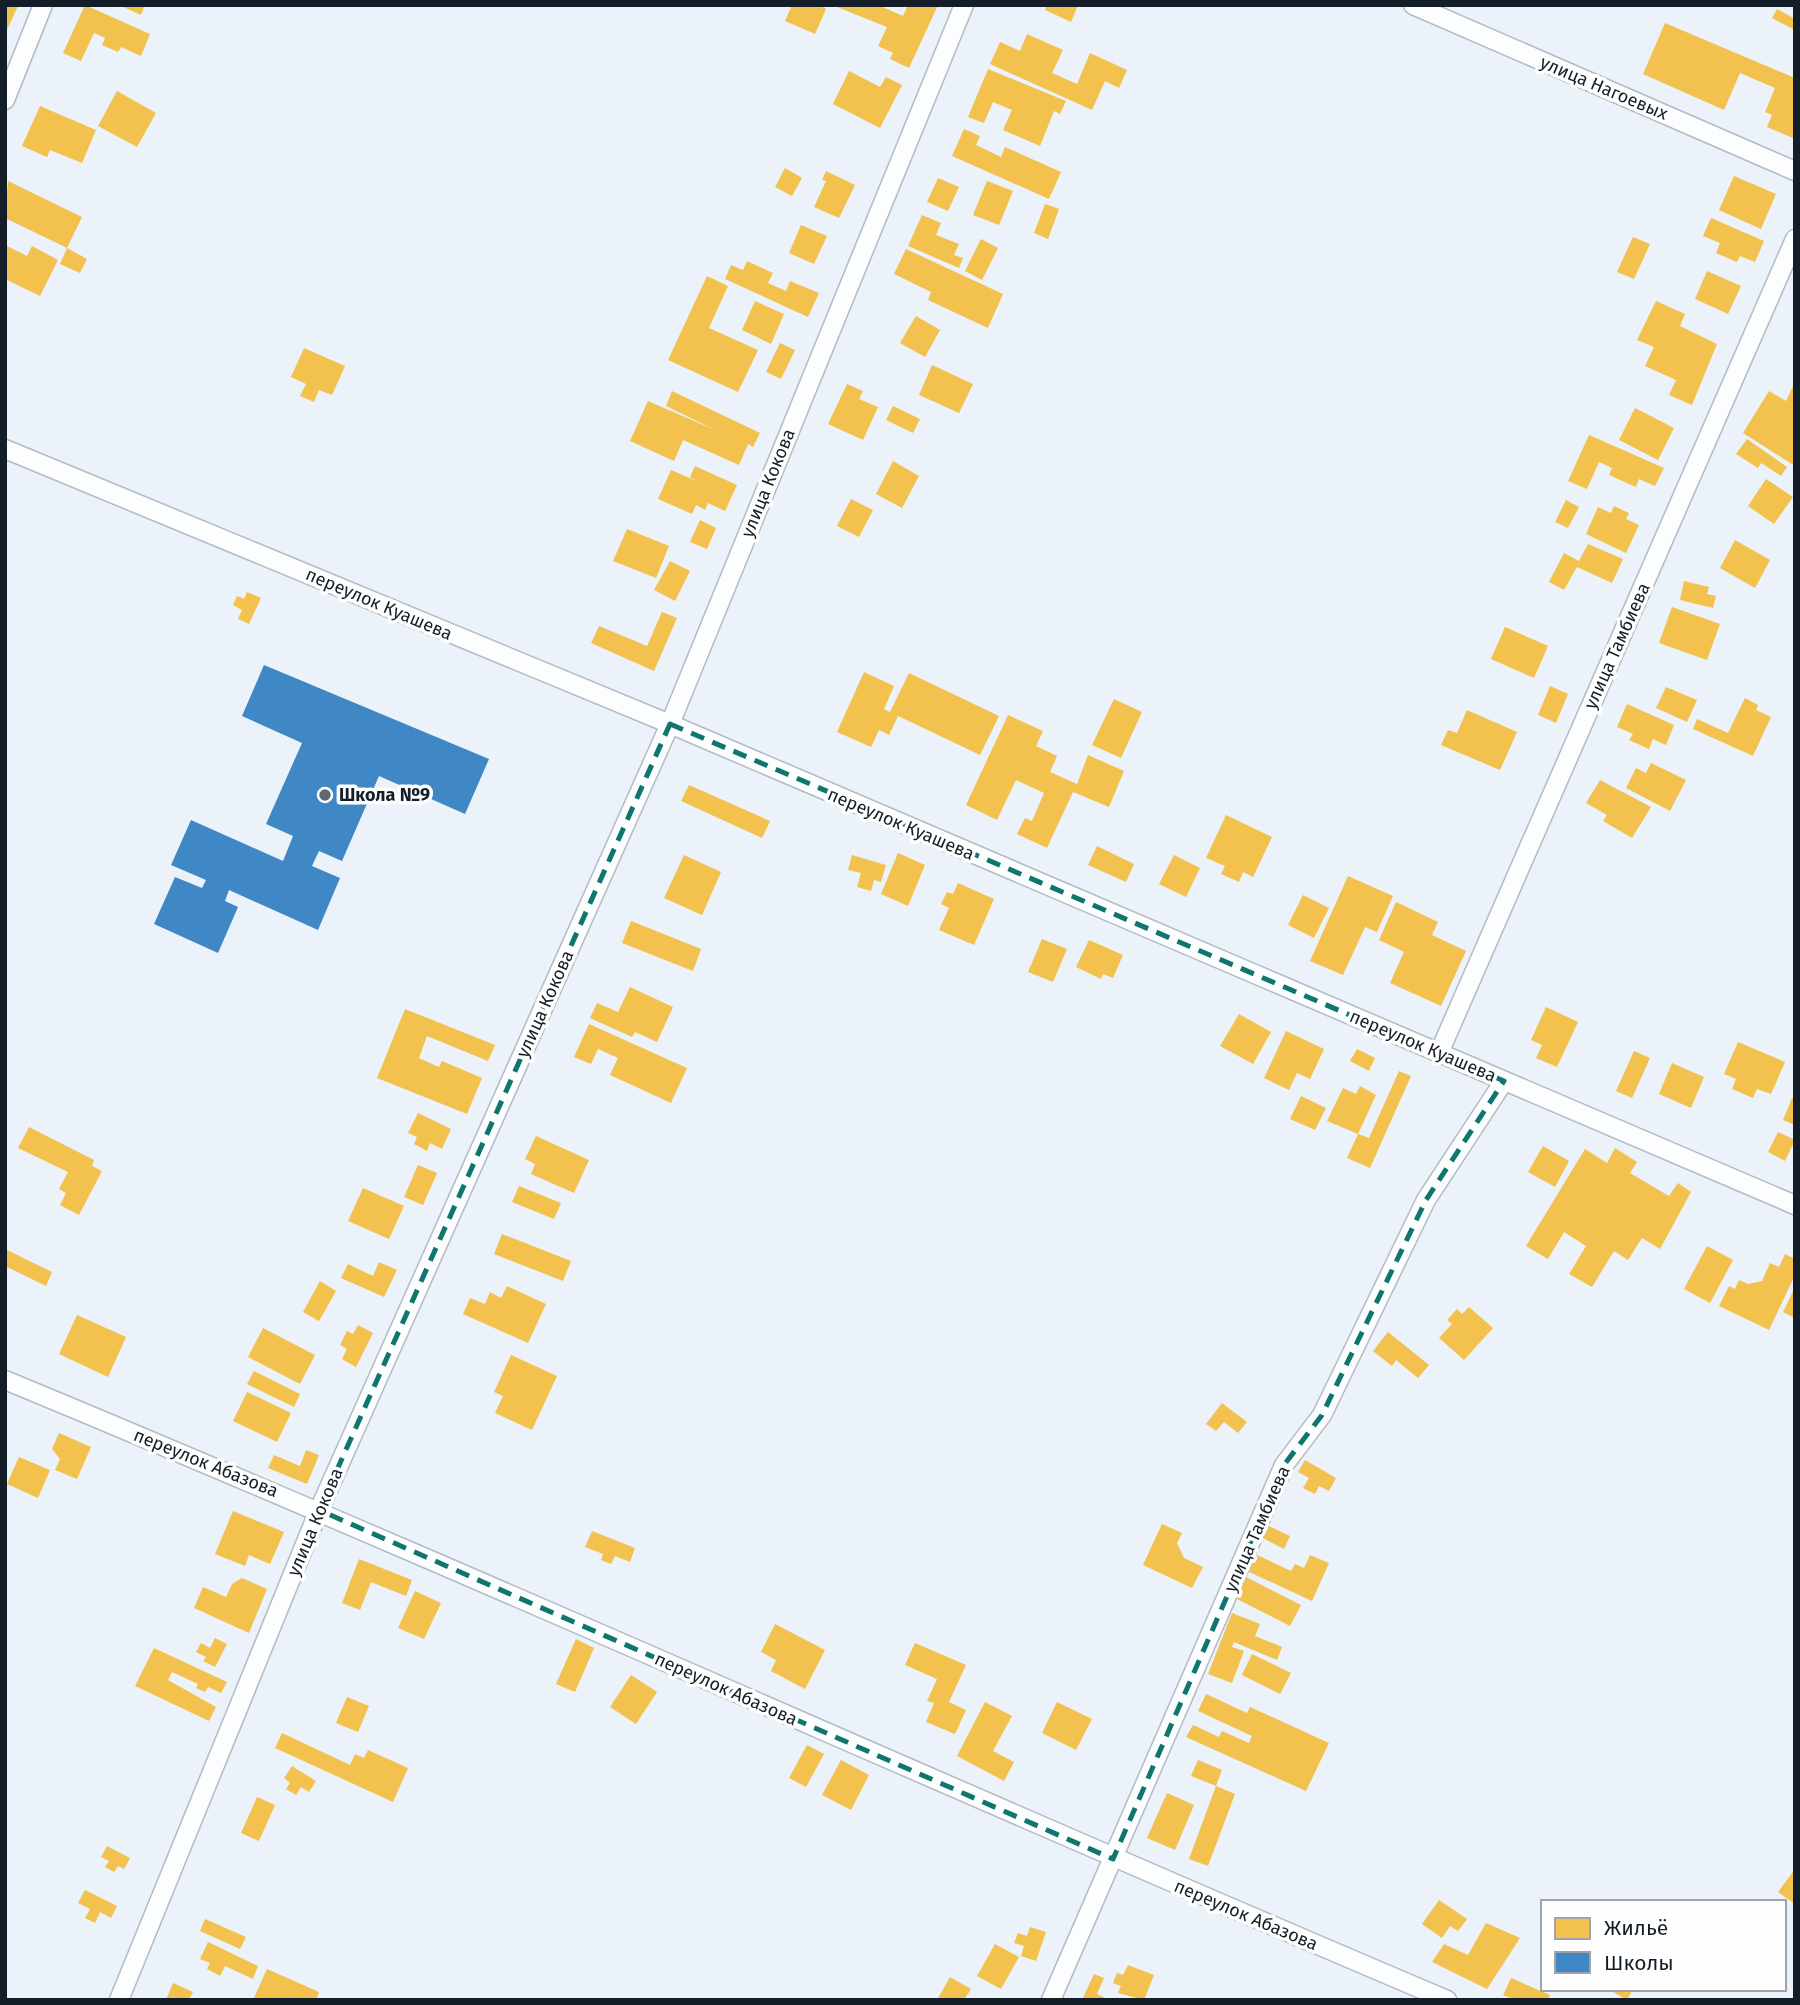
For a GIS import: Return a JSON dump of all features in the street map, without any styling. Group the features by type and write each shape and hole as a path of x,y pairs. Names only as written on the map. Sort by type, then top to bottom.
{"street":[{"path":"5,100 43,5"},
{"name":"улица Кокова","path":"119,2000 319,1510 670,724 964,5"},
{"name":"улица Нагоевых","path":"1413,5 1795,171"},
{"name":"улица Тамбиева","path":"1439,1053 1795,239"},
{"name":"переулок Куашева","path":"5,449 670,724 1795,1205"},
{"name":"улица Тамбиева","path":"1051,2000 1284,1465 1322,1415 1426,1200 1504,1081"},
{"name":"переулок Абазова","path":"5,1380 319,1510 1113,1859 1447,2000"}],"highlighted area":[{"path":"670,724 1504,1081 1426,1200 1322,1415 1284,1465 1113,1859 319,1510"}],"building: Жильё":[{"path":"5,5 18,6 5,34"},
{"path":"85,5 150,34 141,56 121,47 118,52 102,45 105,38 94,33 81,61 63,53"},
{"path":"119,5 145,5 141,15"},
{"path":"792,5 819,5 826,9 815,34 785,21"},
{"path":"832,5 878,5 903,16 908,5 938,5 909,68 890,59 893,53 878,46 887,27"},
{"path":"1047,5 1078,5 1071,22 1045,10"},
{"path":"1777,9 1795,19 1795,30 1772,18"},
{"path":"1665,23 1795,78 1793,138 1767,127 1772,115 1765,112 1775,88 1740,73 1724,110 1643,74"},
{"path":"1027,34 1063,50 1052,73 1077,84 1090,53 1127,70 1119,88 1105,81 1092,110 990,64 1000,42 1020,51"},
{"path":"988,69 1066,101 1060,114 1054,111 1040,146 1003,130 1012,110 993,102 984,123 968,117"},
{"path":"849,71 880,87 886,77 902,85 880,128 833,104"},
{"path":"117,91 156,113 137,147 98,126"},
{"path":"40,106 96,130 82,163 50,150 47,157 22,146"},
{"path":"964,129 980,136 976,145 1001,157 1005,147 1061,172 1049,199 952,156"},
{"path":"785,168 802,178 792,196 775,187"},
{"path":"826,171 855,185 839,218 814,207 826,181 822,180"},
{"path":"1734,176 1776,194 1761,229 1719,210"},
{"path":"938,178 959,187 948,211 927,202"},
{"path":"8,181 82,217 67,248 5,218"},
{"path":"987,181 1013,191 999,225 973,215"},
{"path":"1045,204 1059,209 1048,239 1034,233"},
{"path":"922,215 941,223 936,235 959,244 954,255 963,258 959,268 908,246"},
{"path":"1711,218 1764,241 1755,262 1740,256 1737,262 1716,253 1720,243 1703,236"},
{"path":"801,225 827,236 814,264 789,253"},
{"path":"1633,237 1650,244 1634,279 1617,272"},
{"path":"981,239 998,248 982,280 965,271"},
{"path":"5,245 27,256 32,246 58,260 40,296 5,279"},
{"path":"67,248 87,259 80,273 60,264"},
{"path":"906,249 1003,294 988,328 928,300 931,292 894,274"},
{"path":"747,261 773,273 768,283 786,291 790,281 819,293 808,317 725,279 731,265 743,270"},
{"path":"1707,271 1741,286 1728,314 1695,299"},
{"path":"707,276 728,286 709,328 758,350 738,392 668,360"},
{"path":"755,301 784,314 771,344 742,330"},
{"path":"1656,301 1685,314 1680,326 1717,344 1692,405 1669,395 1676,380 1645,366 1654,347 1637,340"},
{"path":"916,316 940,330 925,357 900,343"},
{"path":"780,343 795,350 781,379 766,372"},
{"path":"304,348 345,366 332,395 319,390 314,402 300,396 306,384 291,377"},
{"path":"932,365 973,384 959,413 919,395"},
{"path":"1795,382 1795,466 1743,433 1769,391 1786,401"},
{"path":"847,384 863,391 859,399 878,407 863,440 828,424"},
{"path":"672,391 760,433 753,447 748,444 739,465 683,440 674,461 630,441 648,401 715,430 666,406"},
{"path":"893,406 920,419 913,433 886,420"},
{"path":"1635,408 1674,428 1658,460 1619,440"},
{"path":"1589,435 1664,468 1655,486 1639,479 1636,487 1609,475 1612,468 1599,462 1587,489 1568,481"},
{"path":"1747,439 1787,467 1781,476 1761,463 1758,468 1736,454"},
{"path":"893,461 919,476 902,508 876,494"},
{"path":"695,466 737,485 725,511 708,503 705,510 696,505 692,514 658,499 671,470 697,481 690,477"},
{"path":"1766,479 1793,497 1774,524 1748,506"},
{"path":"851,499 873,510 859,537 837,526"},
{"path":"1566,500 1579,507 1568,528 1555,522"},
{"path":"1614,506 1629,513 1626,519 1639,525 1626,553 1586,534 1598,507 1611,513"},
{"path":"700,520 716,528 707,549 690,542"},
{"path":"627,529 669,546 656,578 613,561"},
{"path":"1735,540 1770,560 1755,588 1720,568"},
{"path":"1588,544 1623,559 1612,583 1577,567 1564,590 1549,582 1564,553 1579,561"},
{"path":"670,561 690,571 675,601 654,590"},
{"path":"1684,581 1709,587 1707,594 1716,596 1713,608 1680,600"},
{"path":"247,592 261,598 249,624 238,619 242,610 233,605 237,596 244,599"},
{"path":"1672,607 1720,624 1707,660 1659,643"},
{"path":"662,612 677,618 654,671 591,643 599,626 647,646"},
{"path":"1505,627 1548,646 1534,678 1491,659"},
{"path":"864,672 894,686 884,709 890,712 909,673 999,716 980,755 898,716 889,735 879,730 871,747 837,732"},
{"path":"1550,686 1568,694 1556,723 1538,715"},
{"path":"1666,687 1697,700 1687,722 1656,708"},
{"path":"1745,698 1758,705 1756,710 1771,717 1753,756 1693,729 1697,719 1728,733"},
{"path":"1114,699 1142,712 1121,758 1092,745"},
{"path":"1627,704 1674,725 1666,745 1653,739 1649,749 1629,740 1633,734 1617,727"},
{"path":"1467,710 1517,732 1500,770 1441,745 1448,730 1457,733"},
{"path":"1008,715 1043,731 1036,746 1057,756 1050,772 1077,784 1088,755 1124,771 1109,807 1073,792 1047,848 1017,834 1025,818 1032,821 1044,793 1016,780 997,820 966,805"},
{"path":"1651,763 1686,780 1670,811 1626,788 1636,768 1646,773"},
{"path":"1600,780 1651,807 1632,838 1603,821 1607,815 1586,803"},
{"path":"689,785 770,821 762,838 681,801"},
{"path":"1226,815 1272,837 1253,877 1243,872 1239,882 1221,874 1225,866 1206,858"},
{"path":"1097,846 1134,864 1126,882 1088,865"},
{"path":"898,853 925,865 908,906 881,894"},
{"path":"684,855 721,872 702,915 664,898"},
{"path":"852,855 886,865 881,882 874,880 871,891 857,887 861,873 848,870"},
{"path":"1174,855 1200,868 1186,897 1159,884"},
{"path":"1348,876 1393,896 1377,932 1365,927 1343,975 1310,961"},
{"path":"958,883 994,899 974,945 939,930 949,908 941,904 947,892 953,894"},
{"path":"1303,895 1329,908 1314,938 1288,925"},
{"path":"1396,902 1438,922 1432,935 1466,951 1441,1006 1390,983 1404,952 1379,940"},
{"path":"631,921 701,949 693,971 622,943"},
{"path":"1042,939 1067,949 1053,982 1028,972"},
{"path":"1089,940 1123,955 1113,978 1103,974 1101,979 1076,967"},
{"path":"630,987 673,1007 657,1042 635,1032 632,1037 590,1018 597,1003 618,1012"},
{"path":"1546,1007 1578,1022 1557,1067 1536,1058 1542,1045 1531,1040"},
{"path":"405,1009 495,1045 488,1061 427,1036 419,1058 439,1067 442,1061 482,1078 467,1114 377,1078"},
{"path":"1239,1014 1271,1032 1253,1064 1220,1046"},
{"path":"589,1024 687,1068 671,1103 610,1075 618,1058 598,1049 591,1064 574,1057"},
{"path":"1286,1031 1324,1049 1310,1079 1297,1073 1289,1090 1264,1078"},
{"path":"1738,1042 1785,1062 1771,1094 1757,1089 1753,1098 1732,1089 1736,1079 1724,1074"},
{"path":"1357,1049 1375,1058 1369,1071 1350,1061"},
{"path":"1634,1051 1650,1058 1632,1098 1616,1091"},
{"path":"1672,1063 1704,1077 1691,1108 1659,1094"},
{"path":"1399,1071 1411,1076 1370,1168 1347,1158 1358,1134 1369,1138"},
{"path":"1360,1086 1376,1095 1358,1134 1327,1121 1343,1088 1356,1094"},
{"path":"1301,1096 1326,1108 1315,1130 1290,1119"},
{"path":"1792,1098 1795,1099 1795,1125 1783,1120"},
{"path":"418,1113 451,1129 442,1149 430,1143 427,1151 414,1144 417,1137 408,1133"},
{"path":"29,1127 94,1160 92,1166 102,1171 79,1215 60,1205 66,1193 59,1189 68,1172 18,1148"},
{"path":"1778,1132 1795,1140 1785,1161 1768,1152"},
{"path":"536,1136 589,1160 574,1193 531,1174 535,1164 525,1159"},
{"path":"1543,1146 1569,1161 1555,1187 1528,1172"},
{"path":"1615,1148 1637,1162 1630,1173 1669,1196 1678,1183 1691,1192 1660,1249 1642,1238 1628,1260 1614,1251 1592,1287 1569,1274 1586,1246 1564,1232 1548,1259 1526,1246 1585,1149 1607,1163"},
{"path":"418,1165 437,1173 423,1205 404,1197"},
{"path":"519,1186 561,1203 554,1219 512,1202"},
{"path":"363,1188 404,1206 389,1239 348,1221"},
{"path":"502,1234 571,1261 563,1281 494,1254"},
{"path":"1707,1246 1733,1260 1710,1303 1684,1289"},
{"path":"5,1249 52,1272 46,1286 5,1266"},
{"path":"1785,1254 1795,1259 1795,1275 1769,1330 1719,1306 1729,1286 1735,1289 1739,1280 1748,1284 1762,1281 1770,1263 1779,1267"},
{"path":"379,1262 397,1270 384,1297 341,1278 348,1264 373,1276"},
{"path":"320,1281 336,1291 319,1321 303,1312"},
{"path":"507,1286 546,1304 528,1343 463,1314 470,1298 485,1304 490,1292 501,1298"},
{"path":"1795,1287 1795,1318 1783,1312"},
{"path":"1469,1307 1493,1328 1464,1360 1439,1338 1452,1324 1447,1320 1457,1309 1462,1314"},
{"path":"77,1315 126,1337 108,1377 59,1354"},
{"path":"358,1325 373,1333 356,1367 342,1359 347,1349 340,1345 347,1331 353,1334"},
{"path":"263,1328 315,1355 300,1384 248,1357"},
{"path":"1388,1332 1429,1365 1418,1378 1396,1360 1392,1366 1373,1351"},
{"path":"511,1355 557,1376 532,1430 495,1413 503,1396 494,1392"},
{"path":"254,1371 300,1394 294,1407 247,1384"},
{"path":"247,1392 291,1413 277,1442 233,1421"},
{"path":"1222,1403 1247,1422 1238,1433 1224,1422 1216,1431 1206,1424"},
{"path":"59,1433 91,1447 77,1479 55,1470 60,1459 52,1449"},
{"path":"306,1450 319,1455 307,1484 268,1468 274,1455 300,1466"},
{"path":"19,1457 50,1470 38,1498 7,1484"},
{"path":"1305,1460 1336,1478 1329,1491 1319,1486 1315,1494 1303,1488 1309,1478 1298,1472"},
{"path":"233,1511 284,1532 270,1564 249,1555 245,1566 215,1554"},
{"path":"1162,1524 1182,1533 1177,1543 1184,1558 1203,1567 1192,1588 1143,1565"},
{"path":"1267,1525 1290,1536 1284,1549 1261,1537"},
{"path":"592,1531 635,1548 630,1562 615,1556 611,1564 601,1560 603,1554 585,1547"},
{"path":"1255,1554 1291,1571 1295,1564 1304,1568 1310,1555 1329,1563 1312,1601 1247,1571"},
{"path":"359,1559 412,1580 406,1596 371,1582 360,1610 342,1603"},
{"path":"1244,1576 1301,1605 1290,1626 1233,1597"},
{"path":"242,1578 267,1589 249,1633 194,1608 203,1587 226,1597 232,1584"},
{"path":"415,1591 441,1603 424,1639 398,1628"},
{"path":"1232,1613 1260,1624 1255,1636 1282,1647 1277,1660 1234,1642 1232,1647 1244,1651 1232,1683 1208,1674"},
{"path":"775,1624 825,1650 805,1689 771,1671 776,1660 761,1652"},
{"path":"215,1638 227,1644 215,1667 203,1661 206,1657 196,1652 201,1643 210,1648"},
{"path":"576,1639 594,1648 575,1692 556,1684"},
{"path":"915,1643 966,1665 949,1702 966,1710 955,1734 926,1722 934,1703 927,1701 937,1679 905,1665"},
{"path":"154,1648 227,1682 221,1693 208,1687 205,1692 196,1688 198,1684 172,1672 168,1680 216,1707 209,1721 135,1686"},
{"path":"1252,1654 1291,1673 1280,1694 1242,1675"},
{"path":"631,1675 657,1692 636,1724 610,1707"},
{"path":"1206,1694 1247,1713 1250,1707 1329,1743 1306,1791 1186,1737 1193,1725 1219,1737 1222,1731 1249,1743 1252,1736 1198,1711"},
{"path":"347,1697 369,1706 358,1732 336,1723"},
{"path":"985,1702 1012,1716 993,1751 1014,1762 1004,1781 957,1756"},
{"path":"1057,1702 1092,1719 1076,1750 1042,1733"},
{"path":"282,1733 350,1765 355,1754 364,1758 368,1750 408,1768 393,1802 275,1748"},
{"path":"807,1745 824,1754 806,1787 789,1778"},
{"path":"841,1760 869,1775 851,1810 822,1795"},
{"path":"1198,1760 1222,1770 1216,1786 1191,1776"},
{"path":"292,1766 316,1781 309,1792 301,1787 296,1795 286,1789 290,1783 284,1778"},
{"path":"1216,1786 1235,1794 1208,1866 1189,1859"},
{"path":"1167,1793 1194,1805 1175,1850 1147,1838"},
{"path":"257,1797 275,1805 259,1841 241,1833"},
{"path":"107,1846 130,1858 124,1869 118,1866 114,1872 105,1867 109,1861 101,1857"},
{"path":"1795,1869 1795,1904 1778,1892"},
{"path":"85,1890 117,1906 111,1918 100,1912 95,1923 85,1918 90,1909 78,1903"},
{"path":"1439,1900 1467,1919 1458,1931 1450,1926 1442,1938 1422,1924"},
{"path":"205,1919 246,1937 240,1949 200,1931"},
{"path":"1486,1923 1520,1938 1487,1989 1432,1962 1444,1944 1468,1955"},
{"path":"1030,1927 1046,1932 1036,1961 1021,1956 1024,1946 1014,1943 1018,1933 1027,1936"},
{"path":"208,1942 258,1966 253,1979 225,1966 220,1976 207,1969 210,1963 200,1959"},
{"path":"995,1944 1019,1957 1001,1989 977,1976"},
{"path":"1128,1965 1154,1975 1144,2000 1118,1993 1121,1986 1113,1983 1117,1973 1123,1975"},
{"path":"267,1969 319,1992 316,2000 253,2000"},
{"path":"1094,1974 1104,1978 1097,1994 1105,1998 1082,2000"},
{"path":"950,1977 971,1989 964,2000 937,2000"},
{"path":"1511,1978 1550,1995 1548,2000 1515,2000 1503,1995"},
{"path":"173,1983 193,1992 189,2000 166,2000"},
{"path":"1611,1991 1632,1991 1627,2000"}],"building: Школы":[{"name":"Школа №9","path":"264,665 489,759 465,814 379,776 342,861 319,851 312,866 340,878 318,930 229,890 225,901 238,907 218,953 154,924 175,877 202,888 206,880 171,865 191,820 283,861 293,836 266,824 302,743 242,716"}],"place":[{"name":"Школа №9","path":"325,795"}]}
